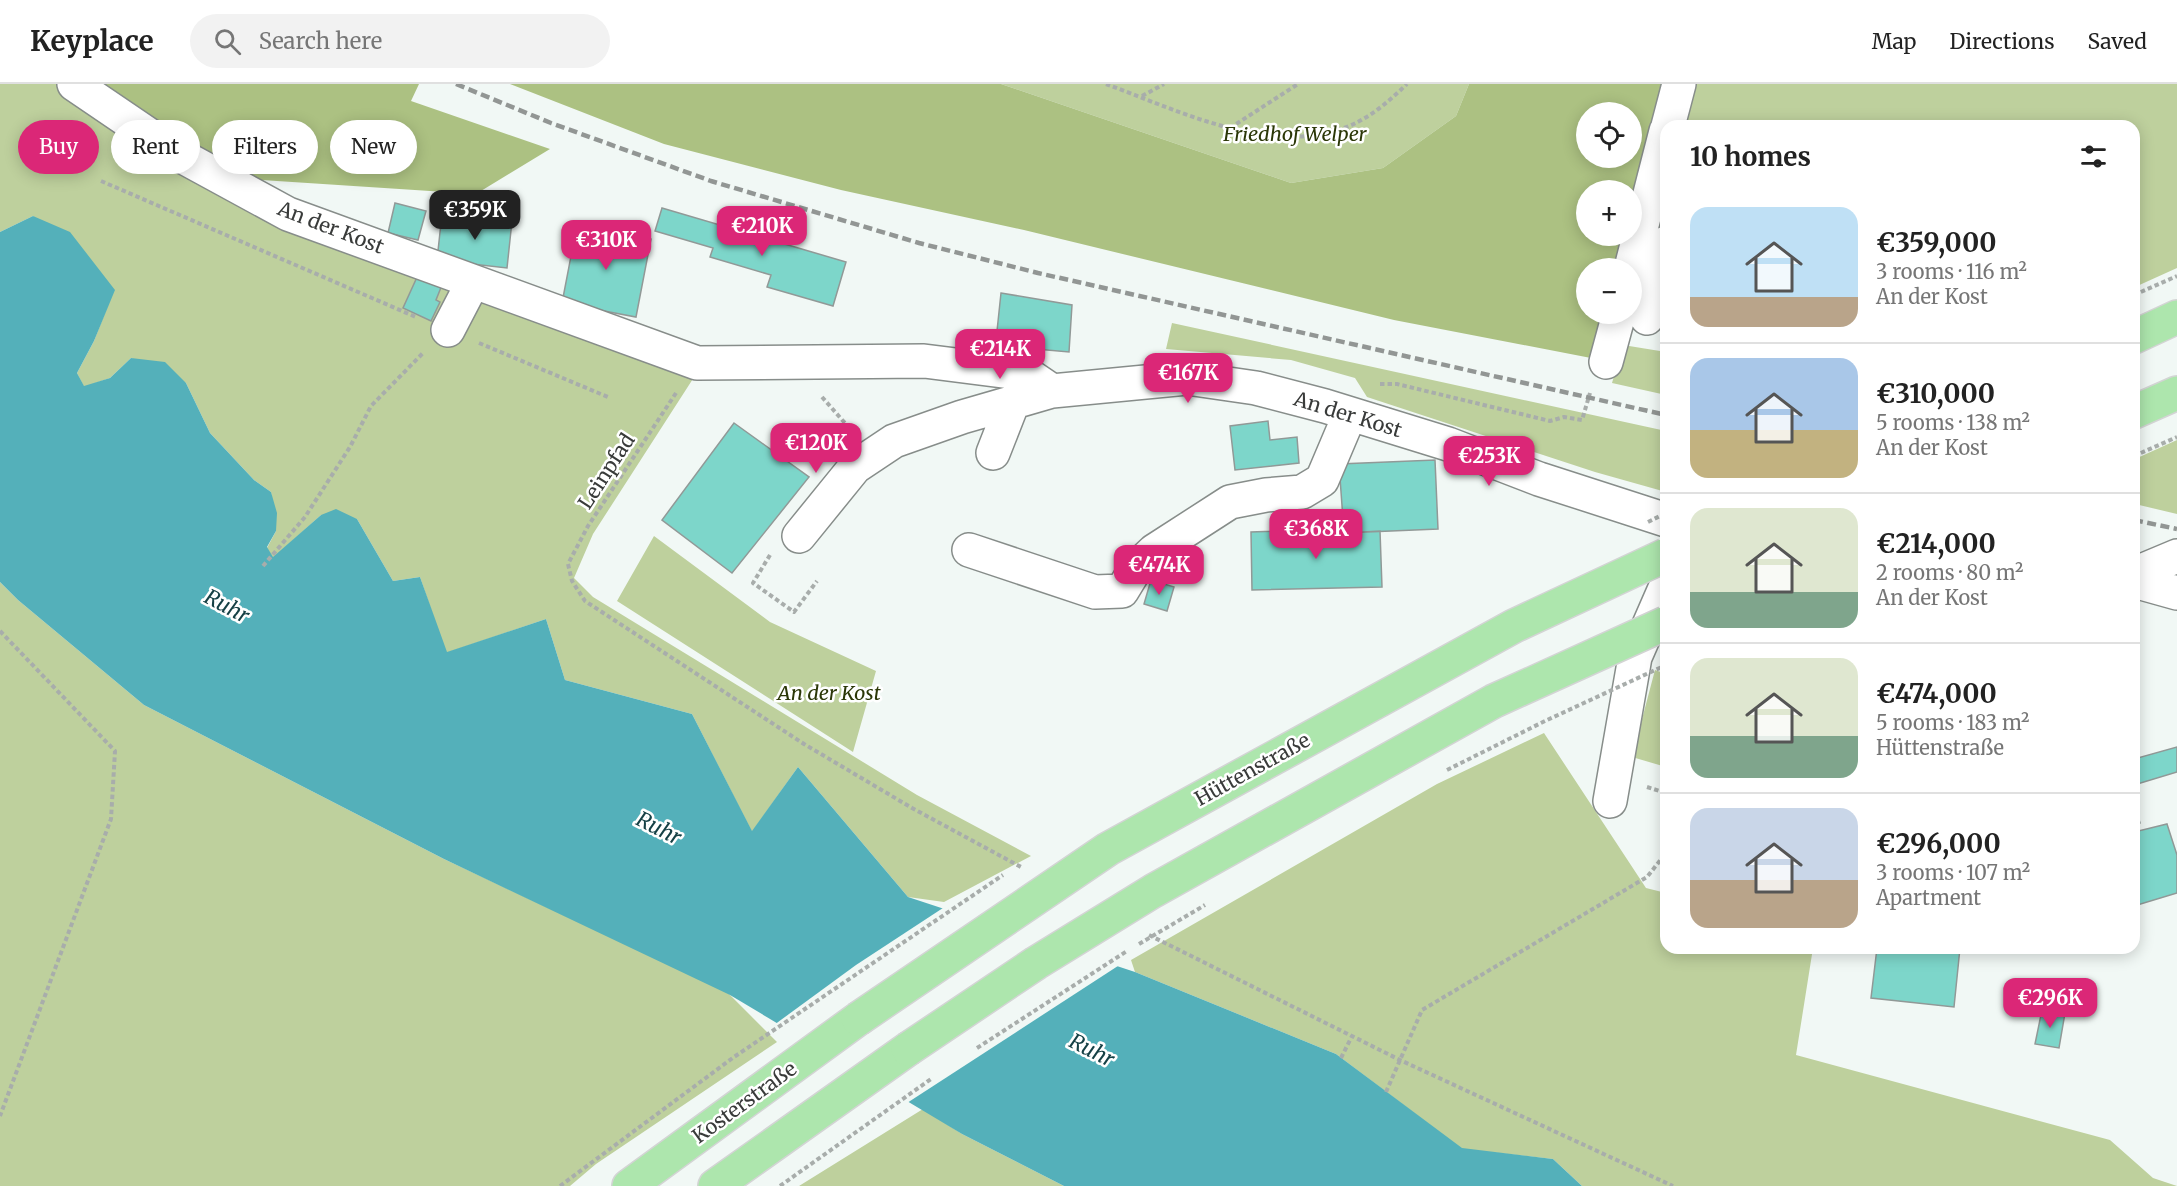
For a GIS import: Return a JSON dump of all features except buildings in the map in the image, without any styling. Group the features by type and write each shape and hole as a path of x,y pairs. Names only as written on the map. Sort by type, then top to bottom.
{"main road":[{"path":"2140,334 2174,319"},
{"path":"2140,409 2177,393"},
{"name":"Hüttenstraße","path":"858,1019 1108,849 1514,626 1660,558"},
{"path":"715,1186 908,1049 1036,963 1153,891 1494,701 1660,626"},
{"name":"Kosterstraße","path":"629,1186 858,1019"}],"street":[{"name":"An der Kost","path":"74,84 174,152 288,214 697,363 924,361 1027,374 1052,391"},
{"path":"1670,120 1679,84"},
{"path":"1633,258 1660,154"},
{"path":"1642,311 1660,260"},
{"path":"448,330 473,282"},
{"path":"1606,362 1635,324"},
{"name":"An der Kost","path":"799,536 855,467 894,441 1052,391 1188,378 1256,388 1338,410 1448,444 1539,479 1660,518"},
{"path":"993,453 1013,402"},
{"path":"969,550 1095,592 1122,591 1136,568 1155,551 1230,502 1266,495 1302,492 1322,480 1338,410"},
{"path":"2140,571 2177,556"},
{"path":"2140,583 2177,593"},
{"path":"1610,801 1635,657 1660,600"}],"path":[{"path":"1106,84 1229,128 1296,137 1343,128 1379,110 1407,84"},
{"path":"1141,97 1164,84"},
{"path":"1229,128 1298,84"},
{"path":"101,181 608,397"},
{"path":"2140,292 2177,276"},
{"path":"263,566 305,517 350,447 371,406 404,370 448,330"},
{"path":"1338,410 1360,384 1397,384 1550,421 1564,417 1582,420 1593,378 1606,362"},
{"name":"Leinpfad","path":"585,601 572,581 568,564 588,526 697,363"},
{"path":"2140,453 2177,437"},
{"path":"799,536 772,551 753,583 794,612 817,581"},
{"path":"0,631 115,751 111,819 0,1116"},
{"path":"1440,774 1545,720 1660,668"},
{"path":"1386,1092 1422,1010 1647,877 1660,861"},
{"path":"968,1054 1132,948 1211,902"},
{"path":"1341,1058 1352,1036"},
{"path":"780,1186 940,1073"}],"green space":[{"path":"0,84 64,84 119,120 111,120 111,174 200,174 200,166 212,171 212,174 219,174 698,371 593,534 574,578 593,597 917,795 1031,856 944,902 908,897 798,767 752,832 692,714 565,680 546,619 446,653 420,577 393,581 357,519 321,515 273,558 267,548 276,531 271,492 254,480 210,433 186,383 131,358 110,378 84,387 77,373 94,341 114,290 33,216 0,232"},
{"path":"78,84 419,84 411,101 550,149 476,194 229,178 223,174 318,174 318,120 212,120 212,167 200,160 200,120 136,120"},
{"path":"510,84 1001,84 1291,183 1383,168 1456,116 1469,84 1664,84 1642,166 1642,102 1576,102 1576,168 1642,168 1638,180 1576,180 1576,246 1621,246 1618,258 1576,258 1576,324 1600,324 1591,358 1394,320 1024,230 841,190 664,144"},
{"name":"Friedhof Welper","path":"1001,84 1469,84 1456,116 1383,168 1291,183"},
{"path":"1693,84 2177,84 2177,268 2140,285 2140,120 1683,120"},
{"path":"1172,323 1660,430 1660,490 1595,472 1367,397 1355,378 1291,360 1166,349"},
{"path":"1623,345 1660,351 1660,394 1612,383"},
{"path":"2177,440 2177,514 2140,505 2140,457"},
{"name":"An der Kost","path":"654,536 770,622 876,671 853,752 617,601"},
{"path":"0,582 18,600 144,705 444,859 727,992 777,1042 596,1164 570,1186 0,1186"},
{"path":"1655,670 1660,672 1660,765 1632,757"},
{"path":"1544,733 1646,888 1660,892 1660,954 1812,954 1796,1055 2110,1140 2153,1178 2177,1186 1582,1186 1553,1159 1462,1149 1336,1054 1135,972 1131,960 1437,784"},
{"path":"923,1109 962,1134 1064,1186 799,1186"}],"water":[{"name":"Ruhr","path":"33,216 70,232 115,290 94,341 77,373 84,386 110,378 131,358 165,362 186,383 210,433 254,480 271,492 277,513 276,531 267,547 273,557 321,515 336,509 357,519 393,581 420,577 447,652 546,619 565,680 692,714 752,831 798,767 908,897 1135,972 1336,1054 1462,1148 1553,1159 1582,1186 1064,1186 962,1134 730,995 444,859 144,705 18,600 0,582 0,232"}],"pier":[{"path":"946,906 1121,964 907,1103 774,1025 856,965"}],"railway":[{"path":"456,84 551,123 711,181 919,243 1038,273 1660,414"},
{"path":"2140,521 2177,529"}]}
